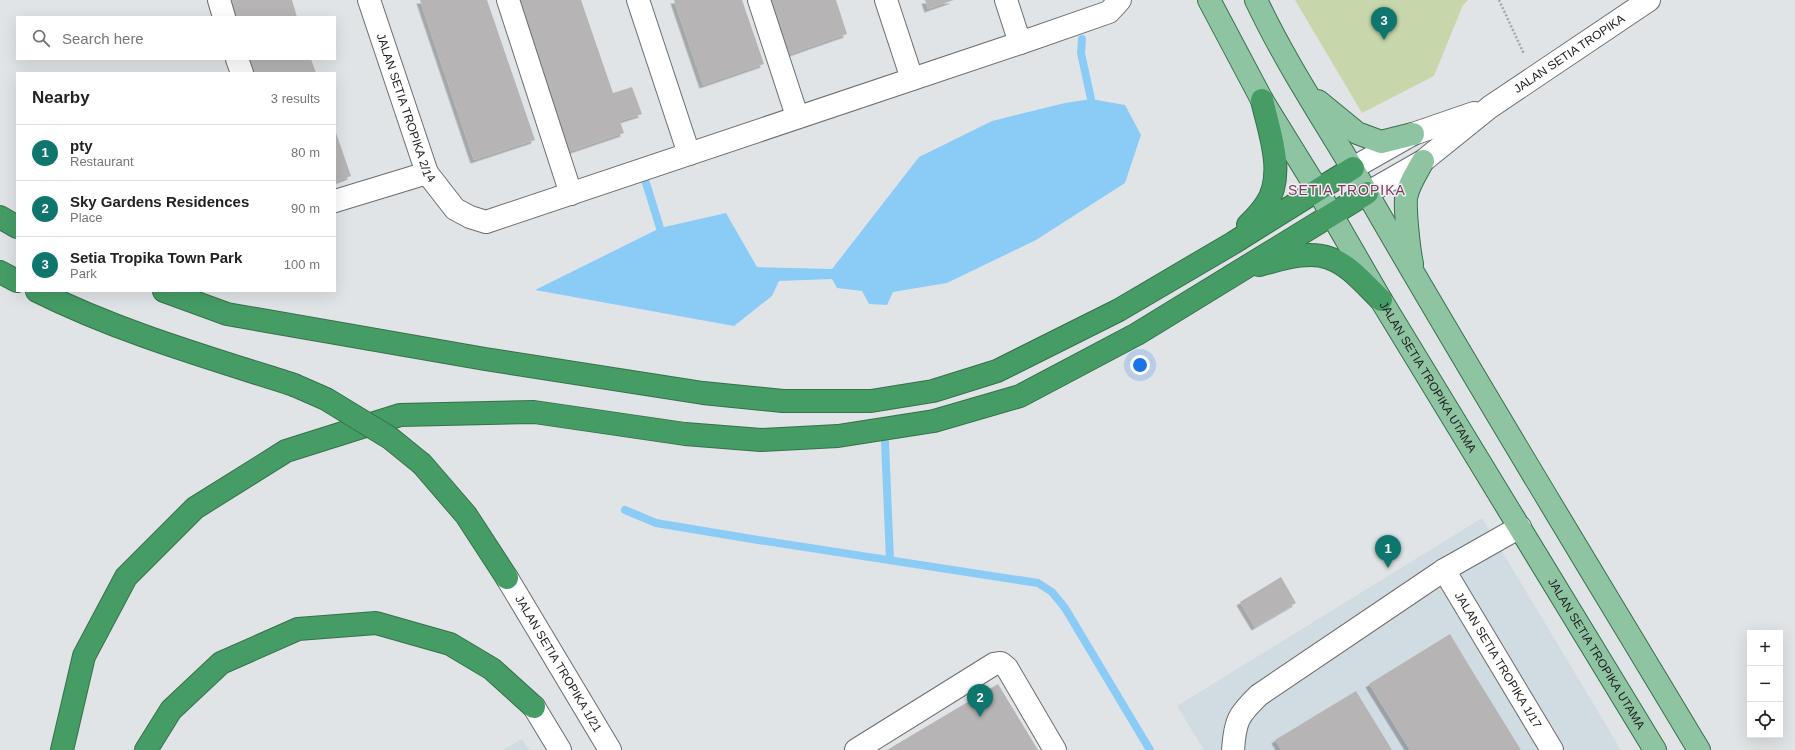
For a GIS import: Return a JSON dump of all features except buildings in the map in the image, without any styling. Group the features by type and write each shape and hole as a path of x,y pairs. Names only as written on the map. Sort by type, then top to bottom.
{"highway":[{"path":"1233,243 1267,204 1275,184 1275,163 1262,100"},
{"path":"167,292 227,314 478,357 703,393 783,401 871,401 933,391 997,371 1119,310 1233,243 1353,168"},
{"path":"62,750 84,656 126,577 195,508 286,451 400,415 534,412 685,434 761,440 838,436 934,421 1020,396 1137,334 1367,193"},
{"path":"0,217 16,226"},
{"path":"1242,269 1306,255 1328,257 1346,267 1381,300"},
{"path":"0,272 16,280"},
{"path":"39,292 64,304 151,339 294,385 326,399 390,438 422,464 466,515 507,578"},
{"path":"146,750 171,710 221,663 298,629 376,622 450,644 492,669 534,707"}],"main road":[{"name":"JALAN SETIA TROPIKA UTAMA","path":"1209,0 1262,100 1332,215 1381,300 1655,750"},
{"path":"1256,0 1304,90 1353,168 1417,281 1699,750"},
{"path":"1304,90 1357,133 1381,142 1413,134"},
{"path":"1417,281 1411,258 1406,198 1411,182 1424,161"}],"street":[{"path":"219,0 224,16"},
{"name":"JALAN SETIA TROPIKA 2/14","path":"369,0 427,173 455,209 470,217 486,222 571,194"},
{"path":"508,0 571,194 797,116 1020,43 1108,12 1116,6 1120,0"},
{"path":"638,0 689,154"},
{"path":"759,0 797,116"},
{"path":"886,0 912,79"},
{"path":"1006,0 1020,43"},
{"name":"JALAN SETIA TROPIKA","path":"1367,193 1424,161 1490,107 1649,0"},
{"path":"237,60 242,72"},
{"name":"JALAN SETIA TROPIKA","path":"1353,168 1413,134 1490,107"},
{"path":"336,201 427,173"},
{"path":"1233,750 1235,727 1243,710 1259,695 1444,570 1520,526"},
{"name":"JALAN SETIA TROPIKA 1/17","path":"1444,570 1552,750"},
{"name":"JALAN SETIA TROPIKA 1/21","path":"507,578 610,750"},
{"path":"856,750 994,664 1000,663 1007,668 1055,750"},
{"path":"534,707 560,750"}],"path":[{"path":"1499,0 1534,77"}],"shaded area":[{"path":"1482,518 1621,750 1204,750 1177,706"},
{"path":"522,739 529,750 503,750"}],"green space":[{"path":"1295,0 1468,0 1463,5 1434,76 1362,113"}],"water":[{"path":"1091,99 1125,105 1141,135 1125,183 1036,240 947,283 893,292 887,305 869,304 862,291 837,288 832,279 779,281 772,296 734,326 535,290 660,228 726,213 757,267 832,269 919,157 992,121 1065,103"}],"waterway":[{"path":"1082,39 1081,53 1091,99"},
{"path":"646,183 660,228"},
{"path":"885,442 890,560"},
{"path":"625,510 656,523 1038,583 1052,592 1065,608 1150,750"}],"place":[{"name":"Setia Tropika Town Park","path":"1384,40"},
{"name":"pty","path":"1388,568"},
{"name":"Sky Gardens Residences","path":"980,717"}],"district":[{"name":"SETIA TROPIKA","path":"1347,190"}]}
